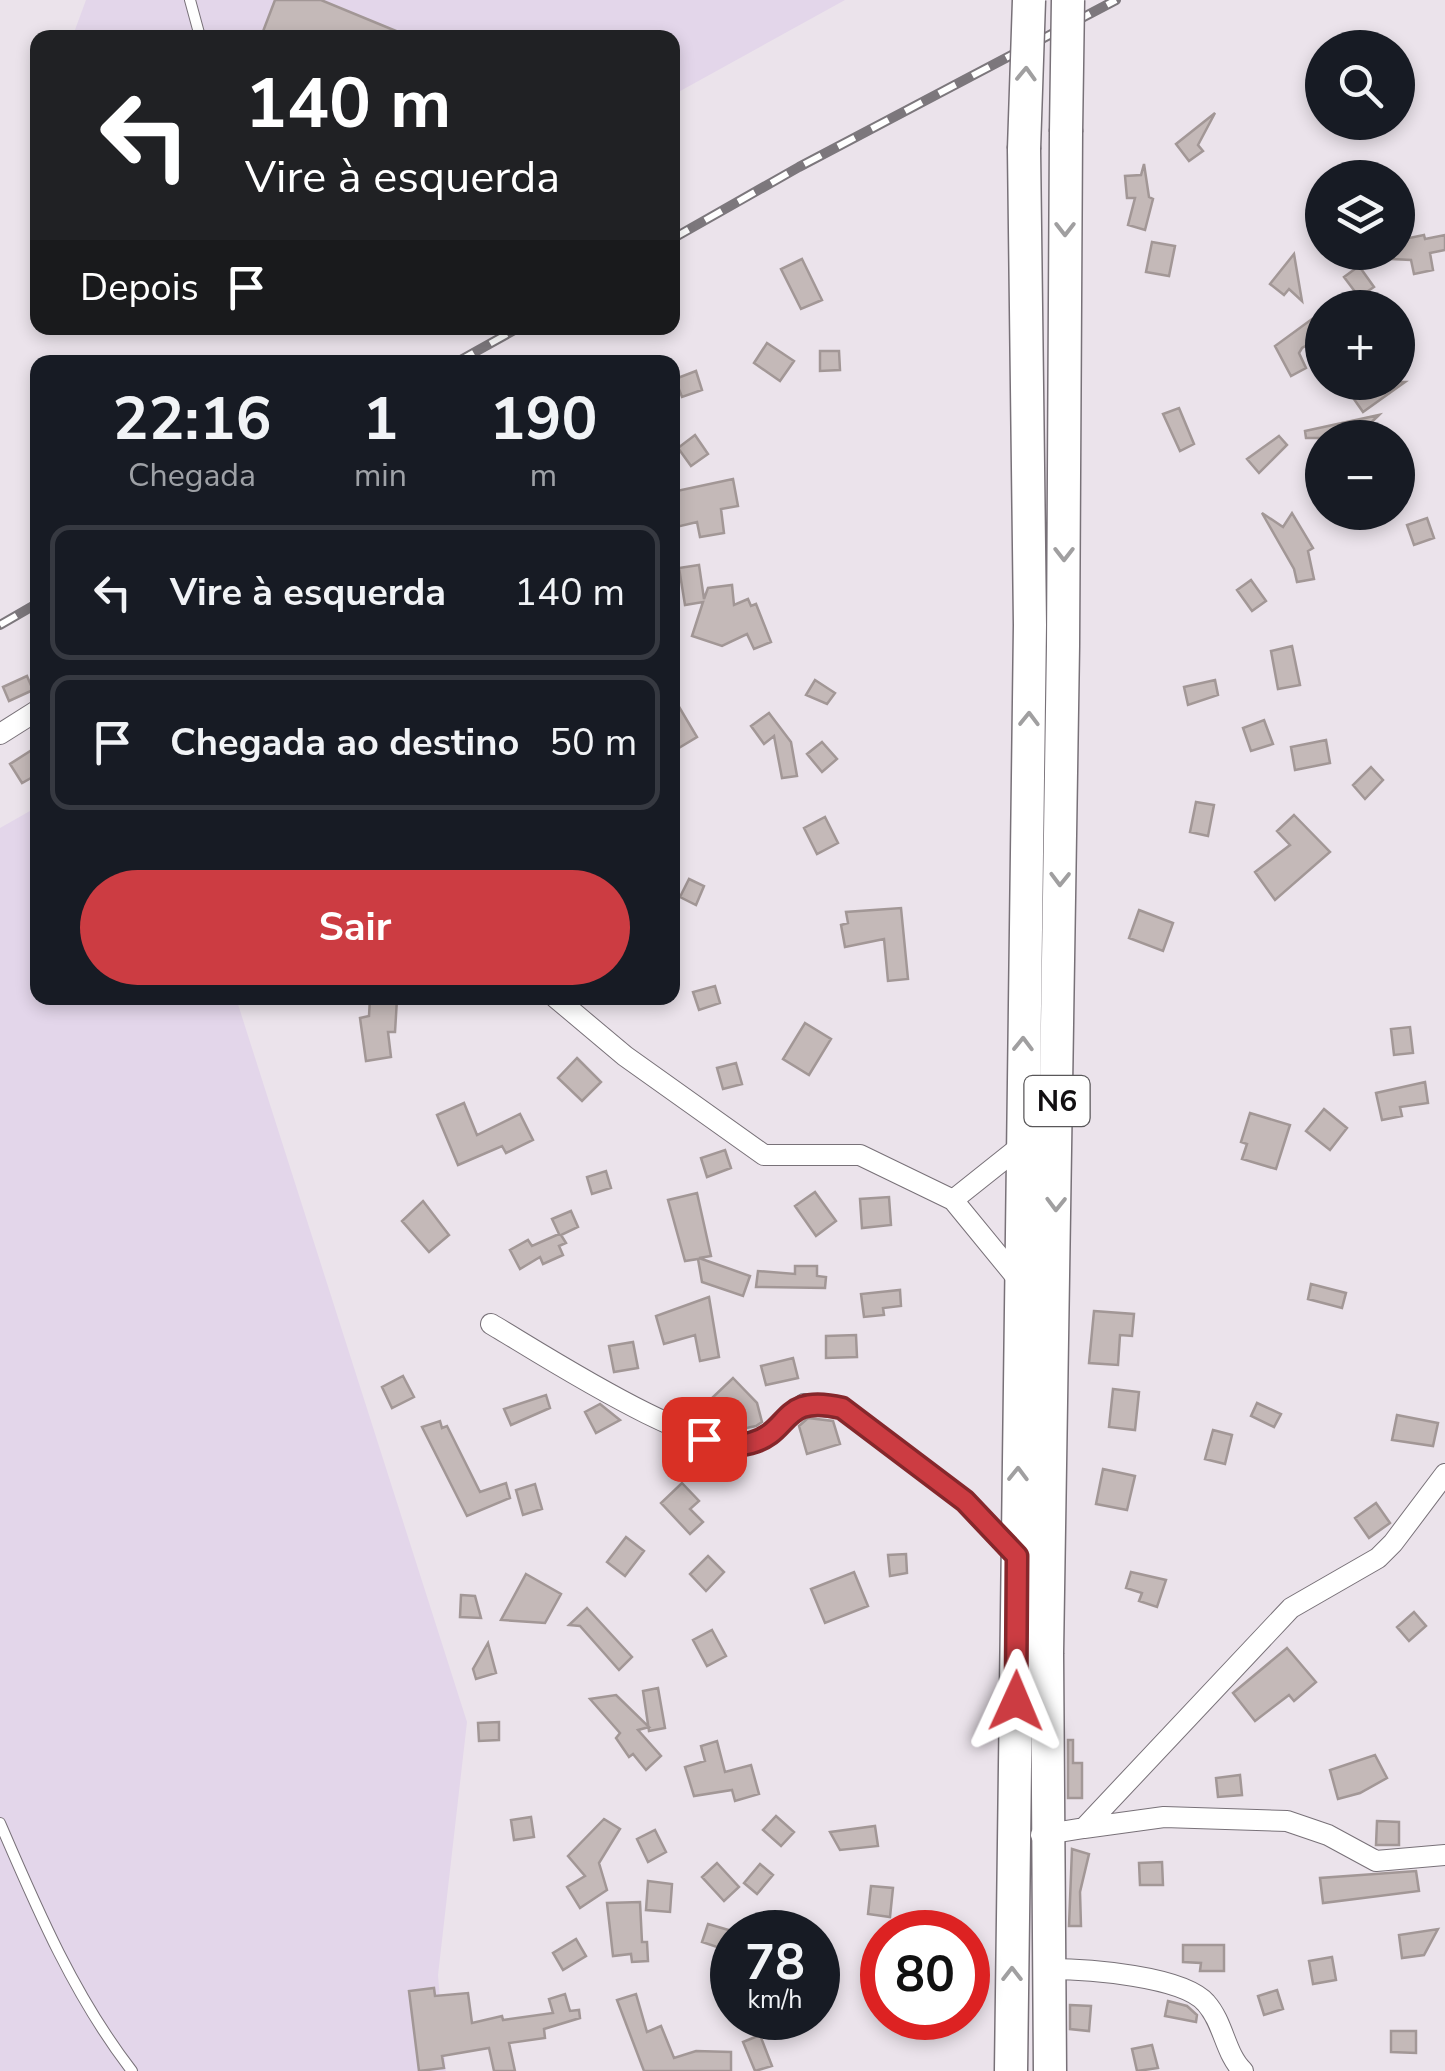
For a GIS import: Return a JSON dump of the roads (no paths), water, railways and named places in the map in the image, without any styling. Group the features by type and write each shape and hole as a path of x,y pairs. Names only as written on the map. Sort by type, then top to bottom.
{"highway":[{"name":"N6","path":"1011,2071 1011,1840 1030,625 1024,148 1028,0"},
{"name":"N6","path":"1050,2071 1048,1833 1068,0"}],"street":[{"path":"0,734 30,715"},
{"path":"564,1005 625,1056 764,1155 860,1156 953,1200 1022,1284"},
{"path":"953,1200 1022,1145"},
{"path":"491,1324 623,1401 704,1439 732,1446 755,1442 804,1404 842,1408 965,1501 1017,1556"},
{"path":"1084,1828 1291,1608 1378,1558 1445,1474"},
{"path":"1011,1840 1164,1818 1287,1820 1328,1835 1376,1861 1445,1855"},
{"path":"1050,1968 1186,1988 1205,2001 1221,2024 1243,2071"}],"lane":[{"path":"190,0 190,10 201,30"},
{"path":"0,1823 40,1914 98,2027 132,2071"}],"railway":[{"path":"680,234 799,167 1116,0"},
{"path":"470,355 505,335"},
{"path":"0,625 30,608"}]}
